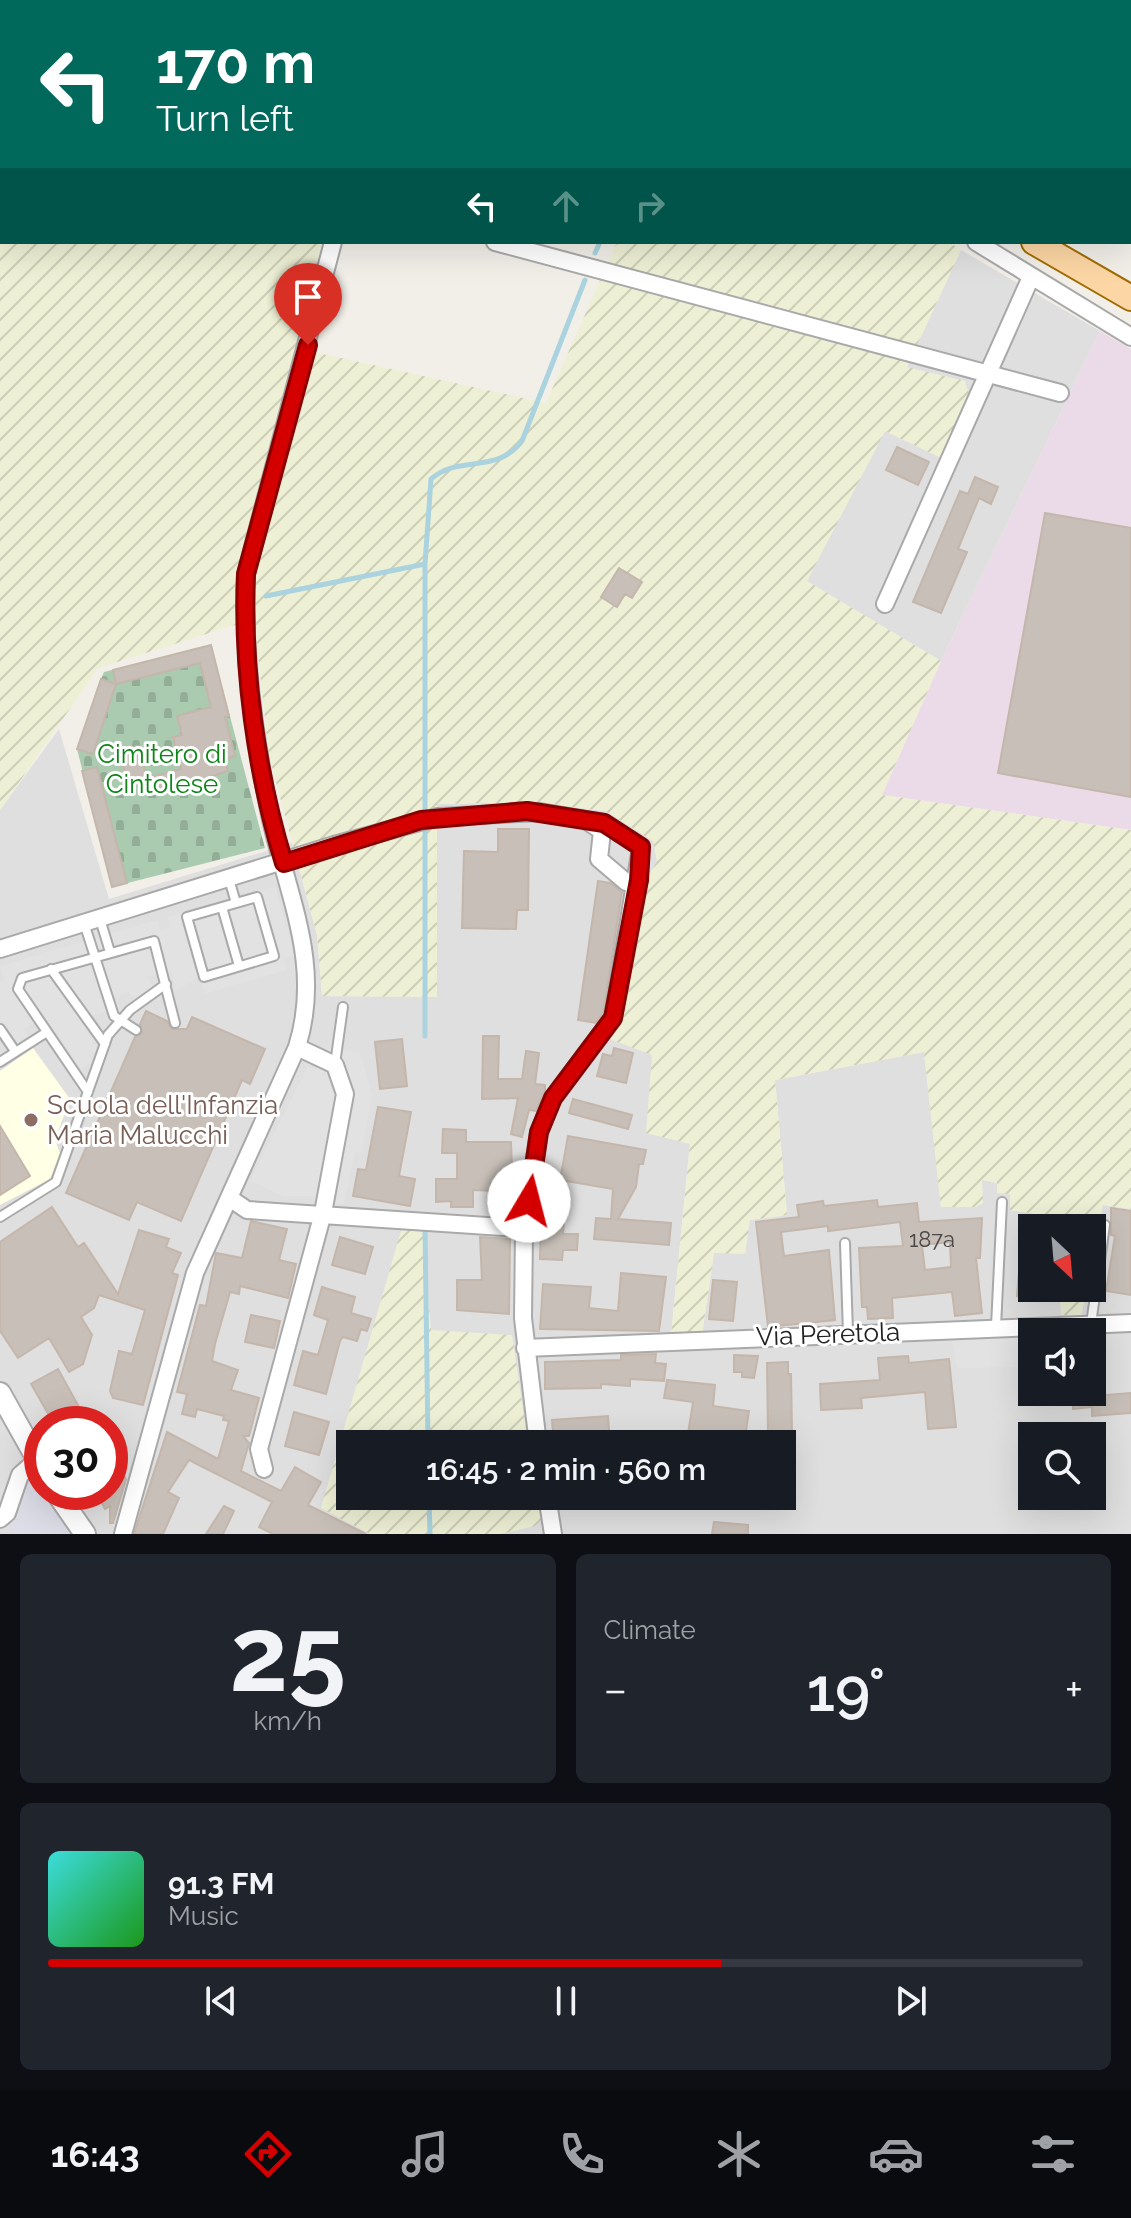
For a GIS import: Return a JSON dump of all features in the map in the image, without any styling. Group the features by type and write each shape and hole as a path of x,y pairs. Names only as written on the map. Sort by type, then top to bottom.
{"main road":[{"path":"1037,244 1131,298"}],"street":[{"path":"123,1534 195,1273 297,1047 306,1013 308,977 305,942 271,819 257,746 248,651 246,574 332,244"},
{"path":"502,244 1060,393"},
{"path":"979,244 1131,337"},
{"path":"885,604 1031,277"},
{"path":"0,949 438,817 527,811 604,823 641,847 639,880 613,1018 553,1098 539,1132 524,1231 525,1348 536,1430"},
{"path":"586,820 602,831 599,859 626,882 639,880"},
{"path":"264,1469 259,1449 323,1213 345,1094 335,1065 297,1047"},
{"path":"231,1199 247,1210 323,1213 524,1231"},
{"name":"Via Peretola","path":"1106,1324 1131,1323"},
{"name":"Via Peretola","path":"525,1348 1018,1326"},
{"path":"0,1393 24,1436"},
{"path":"0,1519 7,1513 20,1475 24,1473"},
{"path":"68,1510 85,1534"},
{"path":"549,1510 553,1534"}],"lane":[{"path":"229,879 236,903"},
{"path":"257,897 274,956 204,977 187,917 236,903 257,897"},
{"path":"222,907 239,966"},
{"path":"92,921 110,952"},
{"path":"92,921 95,956 114,1016 136,1030"},
{"path":"88,1092 18,986 22,978 154,941 175,1023"},
{"path":"51,969 105,1044"},
{"path":"0,1217 56,1182 105,1044 120,1022 166,984"},
{"path":"335,1065 343,1007"},
{"path":"0,1029 15,1051"},
{"path":"0,1062 47,1032"},
{"path":"996,1327 1002,1202"},
{"path":"845,1243 848,1333"}],"shaded area":[{"path":"0,244 321,244 295,348 546,403 616,244 951,244 961,250 907,367 965,381 969,394 941,458 885,431 807,581 941,661 882,795 1131,830 1131,1209 1103,1205 1101,1214 1037,1214 1010,1210 1010,1194 997,1193 997,1182 982,1180 983,1203 976,1207 941,1207 924,1052 775,1080 787,1215 750,1220 745,1254 714,1253 702,1335 671,1336 690,1144 646,1133 652,1055 607,1038 618,1025 648,877 657,861 653,841 606,811 533,802 437,804 437,997 322,996 317,935 269,756 254,619 98,668 0,810"},
{"path":"961,250 1100,331 941,661 806,581 885,431 942,457 907,367"},
{"path":"1100,331 1131,349 1131,830 882,795 941,661"},
{"path":"59,729 109,899 292,843 317,935 322,996 437,997 436,804 533,802 607,811 654,841 657,861 648,877 618,1025 652,1055 690,1143 671,1335 702,1334 714,1253 750,1220 787,1215 775,1080 924,1052 941,1206 982,1180 997,1183 1010,1193 1010,1210 1037,1214 1018,1214 1018,1302 1061,1302 1061,1315 1081,1315 1084,1302 1106,1302 1106,1214 1101,1214 1103,1205 1131,1209 1131,1534 0,1534 0,810"},
{"path":"275,887 295,956 284,959 287,970 205,994 200,977 176,990 171,971 147,977 153,988 135,1000 129,992 103,1002 106,1012 80,1020 98,1049 89,1055 93,1061 81,1069 44,1016 24,1029 28,1036 18,1043 11,1033 0,1040 0,984 4,981 0,966 157,920 161,931 170,927 168,917"},
{"name":"Scuola dell'Infanzia Maria Malucchi","path":"33,1048 70,1099 55,1140 60,1153 50,1179 0,1205 0,1071"},
{"path":"325,1049 360,1052 372,1095 362,1153 355,1152 344,1204 316,1202 312,1196 284,1196 250,1181 308,1066 315,1070"},
{"path":"403,1224 422,1228 431,1330 512,1335 526,1430 344,1430"},
{"path":"1061,1302 1084,1302 1081,1316 1061,1315"},
{"path":"1018,1338 1018,1367 957,1368 952,1340"},
{"path":"336,1456 336,1510 539,1510 541,1520 535,1526 500,1534 370,1534 321,1508"},
{"path":"24,1481 24,1510 56,1510 75,1534 10,1534"}],"green space":[{"name":"Cimitero di Cintolese","path":"211,645 265,848 112,887 77,749 101,679 104,672"}],"building":[{"path":"897,447 929,462 918,485 886,470"},
{"path":"975,477 998,487 991,504 979,498 958,549 967,552 941,613 913,602 960,491 968,494"},
{"path":"1045,513 1131,528 1131,797 998,773"},
{"path":"619,568 642,582 632,598 625,594 617,607 601,597"},
{"path":"211,645 229,716 225,717 235,756 225,759 228,771 156,794 151,777 181,769 173,737 182,735 177,716 211,707 200,663 116,684 113,670"},
{"path":"101,679 116,684 93,754 77,749"},
{"path":"138,746 147,779 128,784 119,751"},
{"path":"97,767 127,883 112,887 82,771"},
{"path":"498,829 529,829 528,910 517,910 516,929 462,928 464,851 498,852"},
{"path":"598,881 610,883 622,892 603,1014 596,1023 578,1020"},
{"path":"146,1011 167,1021 172,1029 187,1029 192,1017 265,1049 250,1084 242,1080 181,1221 137,1202 129,1220 66,1193 135,1037 142,1033 140,1024"},
{"path":"483,1036 499,1036 498,1079 522,1079 526,1051 539,1053 535,1084 545,1085 545,1091 536,1111 529,1110 522,1137 511,1134 518,1098 482,1099"},
{"path":"402,1039 407,1086 380,1089 375,1042"},
{"path":"614,1048 633,1053 626,1083 597,1076 603,1054 612,1056"},
{"path":"573,1099 632,1115 628,1129 569,1113"},
{"path":"378,1107 411,1112 399,1176 415,1179 410,1206 353,1196 358,1169 366,1170"},
{"path":"0,1126 30,1176 0,1195"},
{"path":"443,1129 466,1130 466,1142 511,1142 512,1167 522,1168 519,1192 473,1190 473,1207 451,1207 451,1201 436,1202 436,1179 457,1179 457,1153 442,1153"},
{"path":"568,1136 646,1150 643,1164 639,1164 636,1187 618,1219 671,1223 669,1245 594,1239 596,1218 611,1219 613,1189 560,1180"},
{"path":"877,1200 878,1207 917,1203 919,1222 982,1218 980,1258 976,1258 982,1313 955,1316 952,1292 892,1298 893,1318 868,1319 867,1307 862,1307 859,1248 903,1246 900,1222 828,1231 828,1226 781,1232 784,1256 829,1250 835,1320 768,1327 756,1222 799,1217 797,1205 823,1201 824,1206","holes":["950,1242 951,1267 925,1270 922,1245"]},
{"path":"52,1207 78,1247 84,1243 118,1294 139,1230 169,1239 166,1247 181,1253 172,1273 178,1275 143,1405 113,1398 110,1391 119,1351 132,1354 145,1310 99,1295 94,1308 81,1317 92,1335 83,1364 69,1372 49,1338 18,1358 0,1331 0,1242"},
{"path":"1111,1208 1131,1211 1131,1295 1106,1291 1115,1236 1111,1235"},
{"path":"251,1221 287,1229 279,1260 296,1264 288,1298 240,1286 239,1294 230,1292 215,1344 212,1361 238,1370 231,1390 259,1398 249,1436 243,1436 249,1443 241,1471 281,1491 295,1467 321,1482 308,1505 366,1534 273,1534 259,1527 272,1502 189,1460 168,1492 179,1498 163,1534 134,1534 167,1432 218,1459 229,1421 223,1420 224,1416 197,1409 195,1417 182,1414 187,1394 177,1392 200,1305 206,1306 216,1253 242,1258"},
{"path":"541,1222 564,1222 563,1234 578,1234 577,1250 563,1250 562,1260 540,1259"},
{"path":"340,1237 373,1247 365,1274 332,1265"},
{"path":"480,1237 510,1239 509,1314 457,1310 457,1280 482,1280"},
{"path":"621,1273 666,1277 659,1331 540,1329 543,1284 591,1287 589,1308 618,1311"},
{"path":"713,1280 737,1282 733,1321 709,1319"},
{"path":"322,1287 355,1297 351,1313 371,1319 367,1331 361,1329 357,1341 343,1337 340,1341 326,1394 294,1385 303,1351 318,1355 328,1320 314,1315"},
{"path":"251,1315 280,1321 274,1348 245,1342"},
{"path":"656,1354 655,1363 666,1364 664,1381 630,1379 630,1386 601,1384 601,1388 545,1389 545,1362 621,1360 621,1355"},
{"path":"734,1355 758,1356 754,1378 742,1377 742,1372 734,1372"},
{"path":"908,1356 909,1363 949,1359 956,1427 928,1429 925,1392 861,1398 862,1408 821,1410 820,1384 880,1380 878,1358"},
{"path":"788,1362 792,1430 768,1430 767,1363"},
{"path":"58,1369 78,1406 44,1406 31,1384"},
{"path":"667,1380 715,1385 713,1406 749,1411 746,1430 689,1430 693,1402 664,1398"},
{"path":"1131,1393 1131,1413 1092,1416 1092,1407 1073,1409 1073,1406 1106,1406 1106,1395"},
{"path":"294,1412 329,1422 319,1455 285,1446"},
{"path":"608,1416 609,1430 553,1430 552,1420"},
{"path":"224,1506 234,1511 223,1534 206,1534"},
{"path":"110,1510 117,1510 113,1523 110,1523"},
{"path":"714,1522 748,1525 748,1534 712,1534"}],"waterway":[{"path":"595,253 599,244"},
{"path":"266,596 425,564 431,479 454,467 501,458 522,441 585,280"},
{"path":"425,564 425,1036"},
{"path":"425,1227 428,1430"},
{"path":"429,1510 430,1533"}],"place":[{"name":"Scuola dell'Infanzia Maria Malucchi","path":"31,1120"}],"route":[{"path":"308,345 246,574 249,664 257,746 271,819 284,863 421,820 527,811 604,823 641,847 639,880 613,1018 553,1098 539,1132 529,1201"}]}
